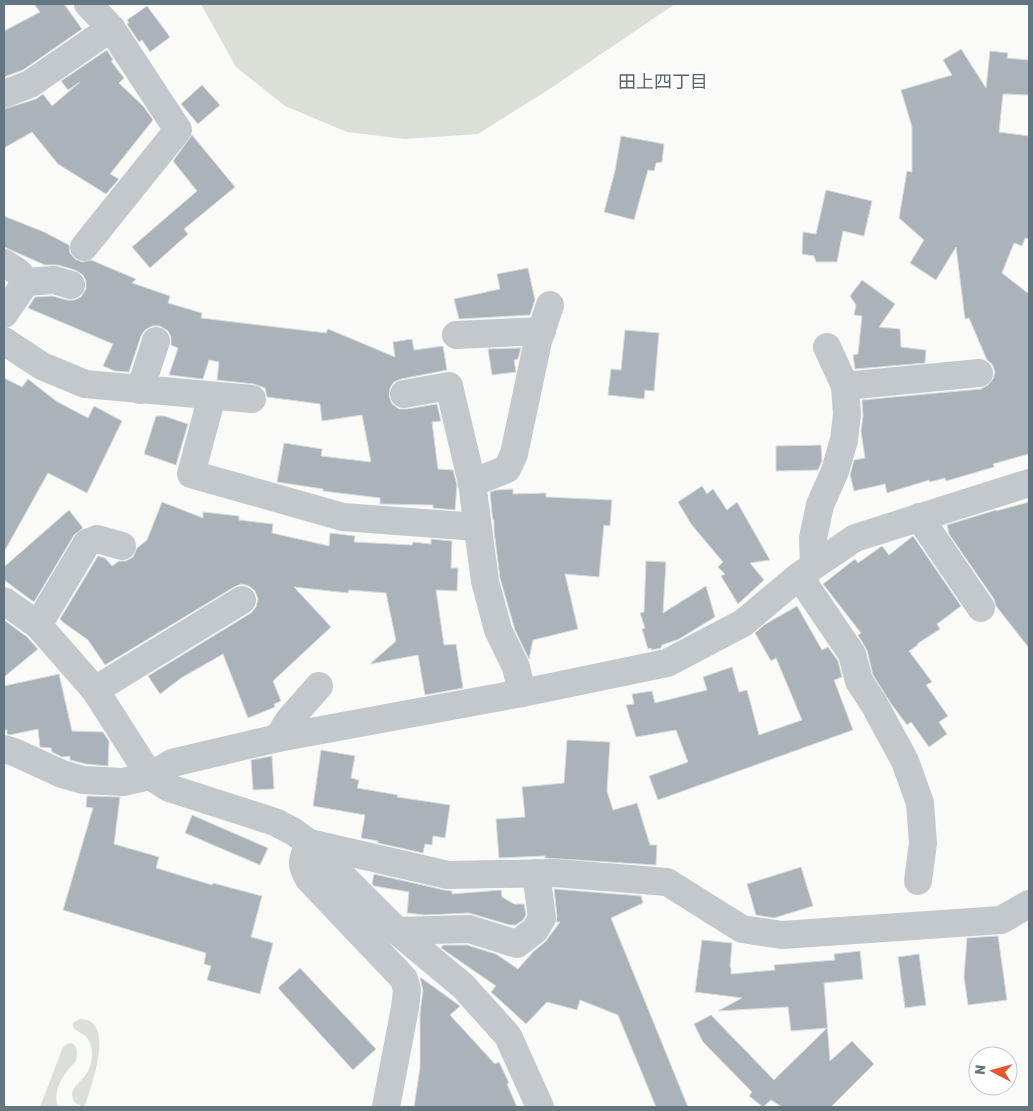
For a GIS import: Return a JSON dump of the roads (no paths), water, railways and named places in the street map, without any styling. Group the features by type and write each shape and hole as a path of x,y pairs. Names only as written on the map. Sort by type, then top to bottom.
{"street":[{"path":"84,247 178,130 111,28 88,4"},
{"path":"4,94 30,84 111,28"},
{"path":"4,263 18,272 26,282"},
{"path":"26,282 54,280 71,285"},
{"path":"4,314 26,282"},
{"path":"472,483 507,469 514,454 542,331 550,305"},
{"path":"456,335 542,331"},
{"path":"4,341 42,366 85,384 252,399"},
{"path":"140,390 156,341"},
{"path":"827,347 844,386 847,414 844,440 835,471 820,505 807,570 852,654 859,681 874,704 905,761 920,803 924,843 918,881"},
{"path":"844,386 978,373"},
{"path":"404,394 449,386 472,483 485,581 498,630 516,667 522,693"},
{"path":"212,396 192,474 343,517 478,527"},
{"path":"4,749 62,774 83,780 123,782 150,776 172,763 278,738 522,693 667,663 743,623 807,570 855,538 1029,483"},
{"path":"920,517 981,608"},
{"path":"38,624 87,544 97,539 122,546"},
{"path":"95,690 242,600"},
{"path":"4,601 38,624 95,690 150,776 169,788 275,822 294,832 309,844 397,932 463,986 508,1036 540,1107"},
{"path":"278,738 289,720 319,686"},
{"path":"309,844 448,875 555,873 667,882 742,929 782,935 1001,920 1029,904"},
{"path":"309,844 303,858 302,868 309,879 404,979 406,1008 386,1107"},
{"path":"397,932 469,929 517,944 535,930 542,918 536,873"}],"district":[{"name":"田上四丁目","path":"663,82"}]}
